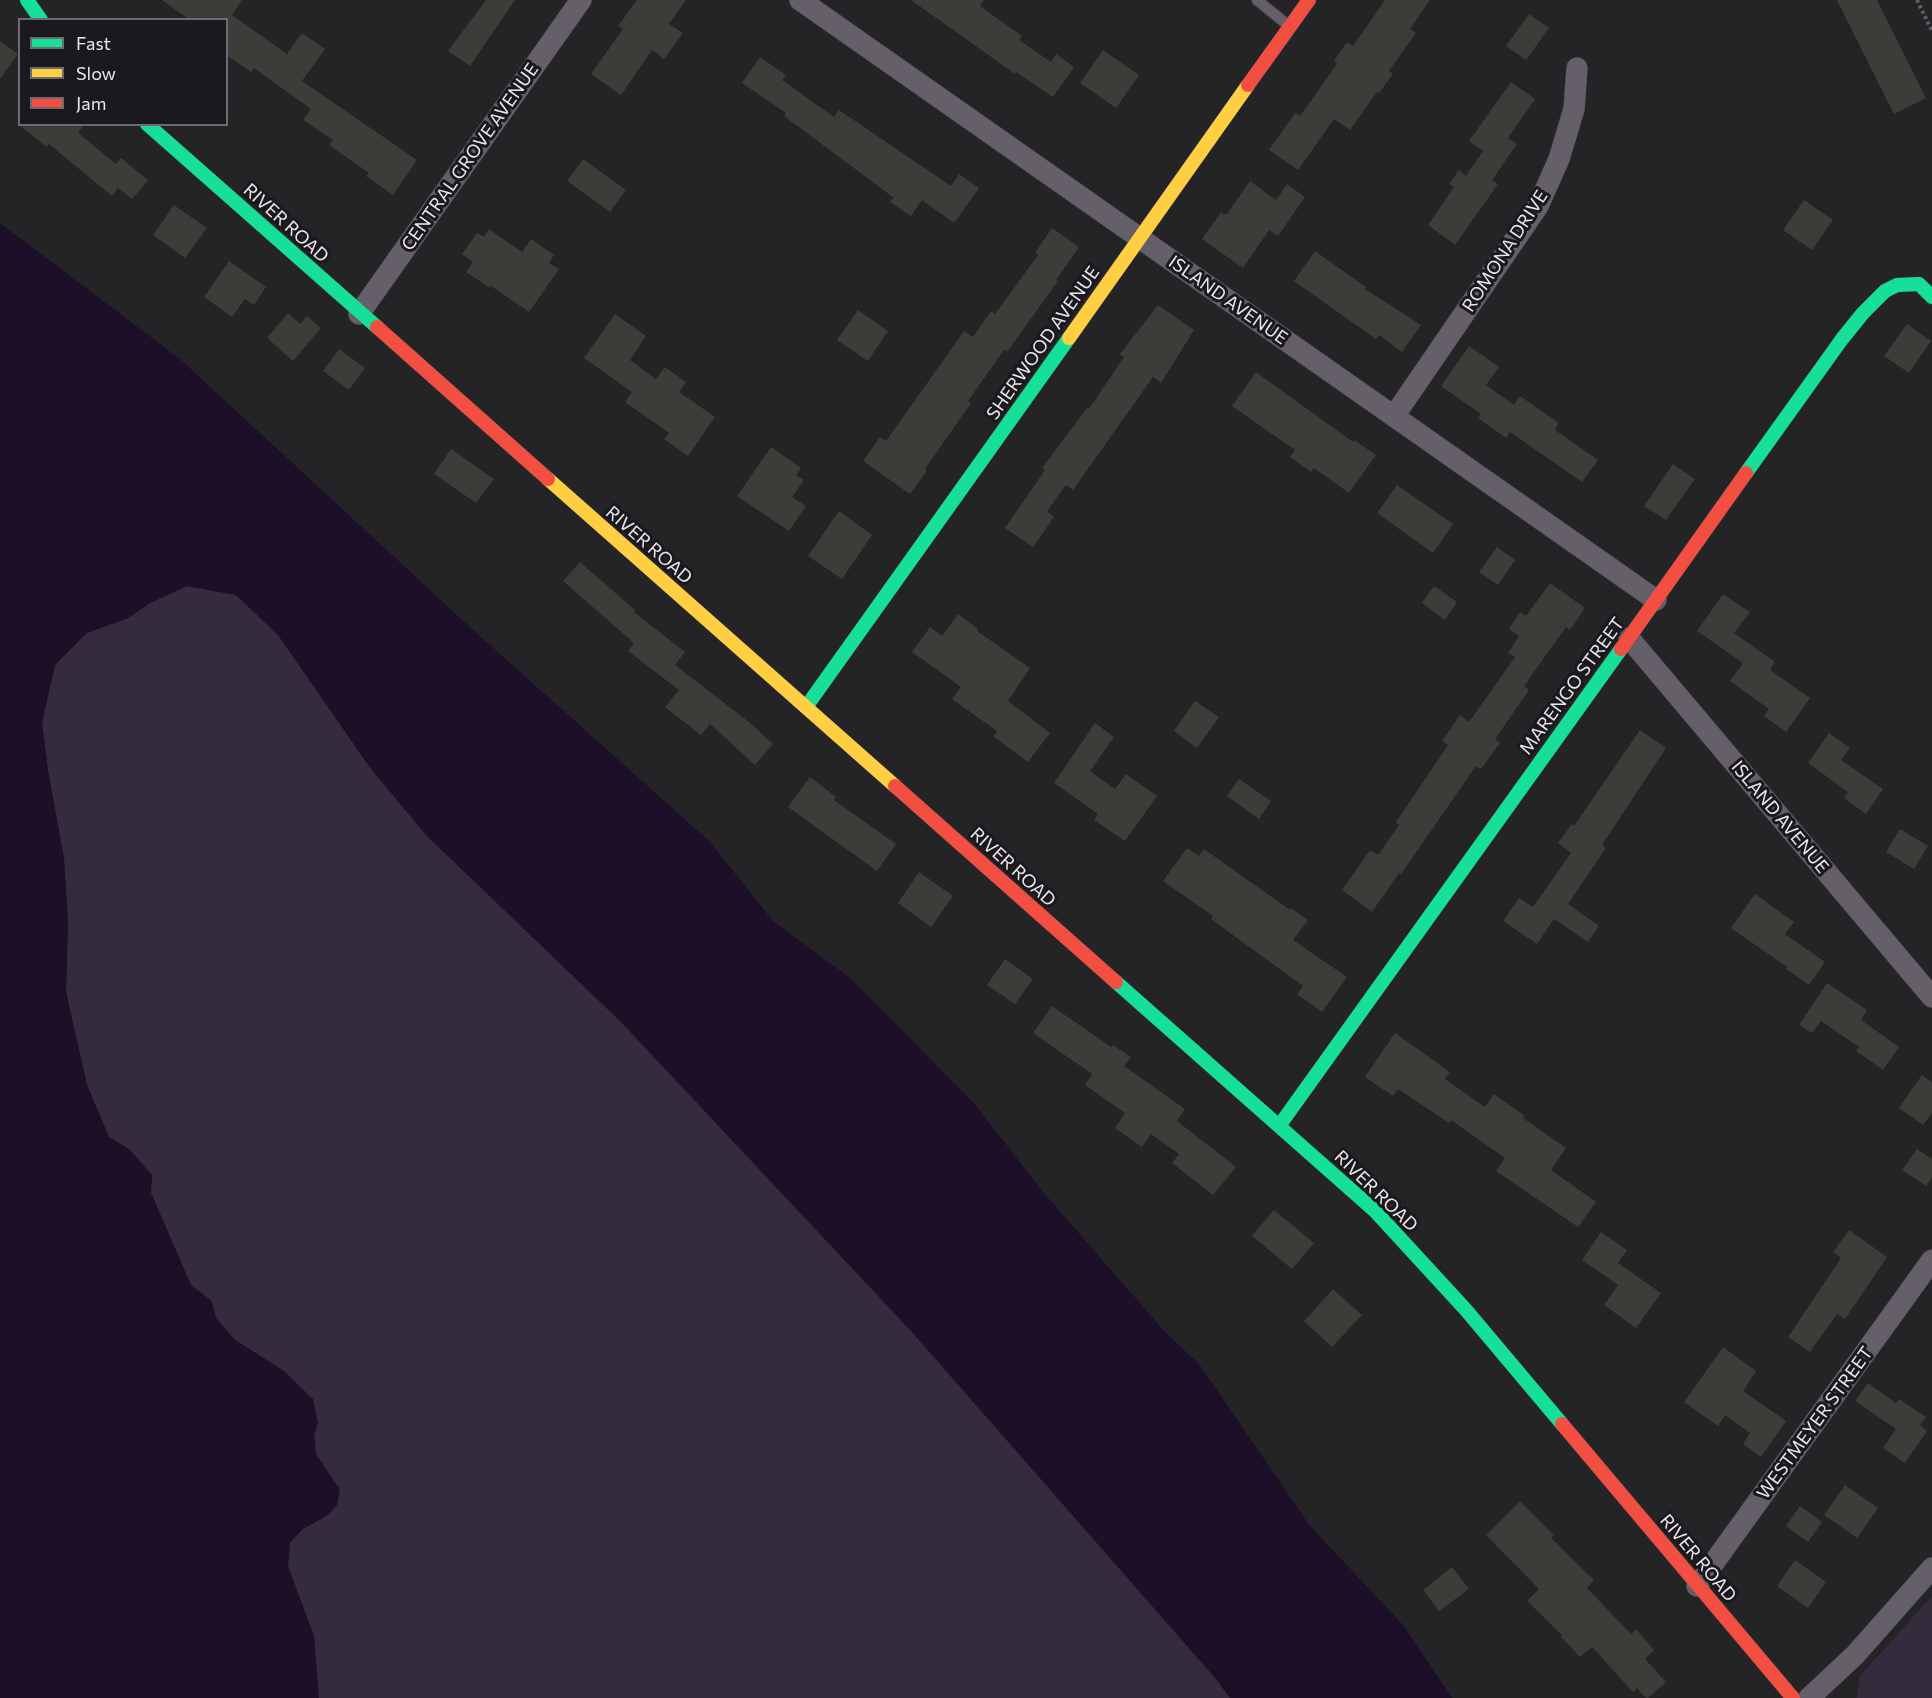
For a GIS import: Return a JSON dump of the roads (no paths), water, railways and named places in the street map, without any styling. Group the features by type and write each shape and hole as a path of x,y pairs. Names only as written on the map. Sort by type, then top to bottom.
{"street":[{"path":"27,0 40,18"},
{"name":"CENTRAL GROVE AVENUE","path":"360,314 580,0"},
{"name":"ISLAND AVENUE","path":"800,0 1656,600"},
{"name":"SHERWOOD AVENUE","path":"806,707 1290,27 1302,3"},
{"name":"ROMONA DRIVE","path":"1394,416 1538,206 1559,159 1574,110 1577,68"},
{"name":"RIVER ROAD","path":"149,126 1375,1211 1432,1272 1611,1480 1792,1698"},
{"name":"MARENGO STREET","path":"1280,1126 1842,339 1885,291 1897,285 1919,284 1932,297"},
{"name":"ISLAND AVENUE","path":"1629,638 1932,997"},
{"name":"WESTMEYER STREET","path":"1697,1586 1932,1260"},
{"path":"1809,1698 1856,1654 1932,1568"}],"lane":[{"path":"1257,0 1290,27"}]}
